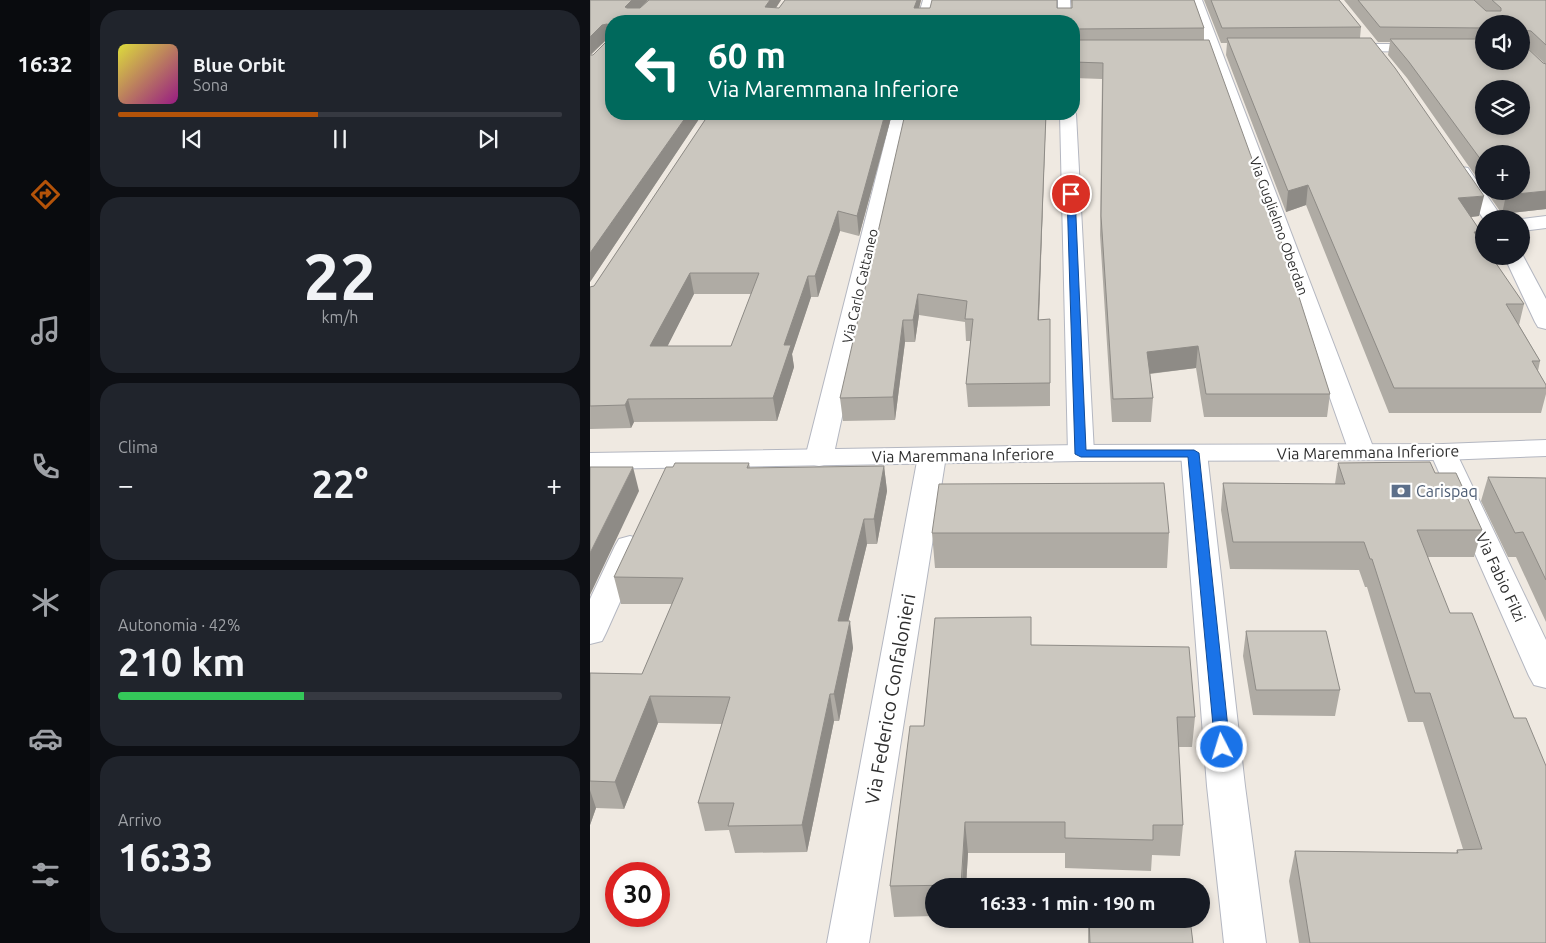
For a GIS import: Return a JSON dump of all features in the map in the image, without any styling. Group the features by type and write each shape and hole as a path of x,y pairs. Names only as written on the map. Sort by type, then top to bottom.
{"street":[{"path":"925,15 929,0"},
{"path":"1064,0 1065,15"},
{"name":"Via Guglielmo Oberdan","path":"1196,0 1211,49 1362,452"},
{"path":"1359,33 1383,62"},
{"path":"1322,48 1475,48"},
{"name":"Via Carlo Cattaneo","path":"819,458 899,120"},
{"path":"1068,120 1081,454"},
{"path":"1456,162 1487,210"},
{"path":"1530,224 1546,222"},
{"path":"1518,265 1546,322"},
{"name":"Via Maremmana Inferiore","path":"590,461 664,473 819,458 1443,452 1546,448"},
{"name":"Via Fabio Filzi","path":"1443,452 1546,676"},
{"path":"1194,453 1226,786 1245,943"},
{"name":"Via Federico Confalonieri","path":"848,943 932,456"},
{"path":"590,633 642,521"}],"building":[{"path":"590,0 632,0 625,7 640,8 649,0 770,0 765,7 779,8 785,0 917,0 914,8 930,8 932,0 1057,0 1057,8 1072,8 1072,0 1194,0 1204,28 1080,29 1080,15 605,15 605,24 590,37"},
{"path":"1211,0 1339,0 1361,27 1222,28"},
{"path":"1358,0 1474,0 1486,11 1501,11 1501,8 1492,0 1546,0 1546,45 1530,31 1530,15 1475,15 1475,28 1380,27"},
{"path":"1227,38 1371,38 1395,68 1475,183 1475,197 1458,198 1475,223 1475,265 1497,265 1524,304 1506,304 1540,361 1532,361 1546,388 1394,388 1308,185 1288,191"},
{"path":"1390,39 1475,39 1475,70 1530,70 1530,51 1546,64 1546,191 1530,193 1530,145 1475,145 1475,152"},
{"path":"1080,40 1209,40 1277,228 1330,394 1206,394 1198,346 1147,352 1153,398 1113,399 1101,216 1103,63 1080,62"},
{"path":"605,43 605,120 684,120 590,253 590,55 593,55"},
{"path":"705,120 883,120 857,216 838,211 815,276 808,276 784,345 791,345 773,398 628,399 625,405 590,406 590,287 594,286","holes":["690,273 759,273 731,346 650,346"]},
{"path":"904,120 1046,120 1038,320 1050,319 1050,383 966,384 973,319 965,319 967,301 918,294 913,320 903,320 893,397 840,398"},
{"path":"1430,462 1435,473 1456,473 1482,530 1417,530 1450,613 1472,613 1514,718 1526,718 1546,766 1546,943 1310,943 1295,851 1458,853 1457,850 1482,849 1430,693 1415,693 1372,559 1370,559 1364,542 1233,542 1223,483 1345,484 1338,463"},
{"path":"675,463 749,463 747,468 884,466 874,519 864,519 838,621 850,621 834,694 830,694 802,825 728,826 734,803 698,803 730,697 650,696 615,782 590,781 590,673 642,674 683,578 614,577 666,467 673,467"},
{"path":"590,467 633,467 590,553"},
{"path":"1488,477 1546,478 1546,580 1523,532 1515,533"},
{"path":"1164,483 1169,533 932,533 939,484"},
{"path":"1031,617 1031,645 1189,647 1195,717 1177,717 1183,825 1153,825 1153,840 1065,838 1065,822 965,822 961,878 925,878 925,886 890,886 910,726 924,726 935,618"},
{"path":"1246,631 1326,631 1340,690 1256,690"},
{"path":"1089,928 1191,928 1193,943 1090,943"}],"place":[{"name":"Carispaq","path":"1401,491"}],"route":[{"path":"1071,194 1081,454 1194,453 1222,747"}]}
